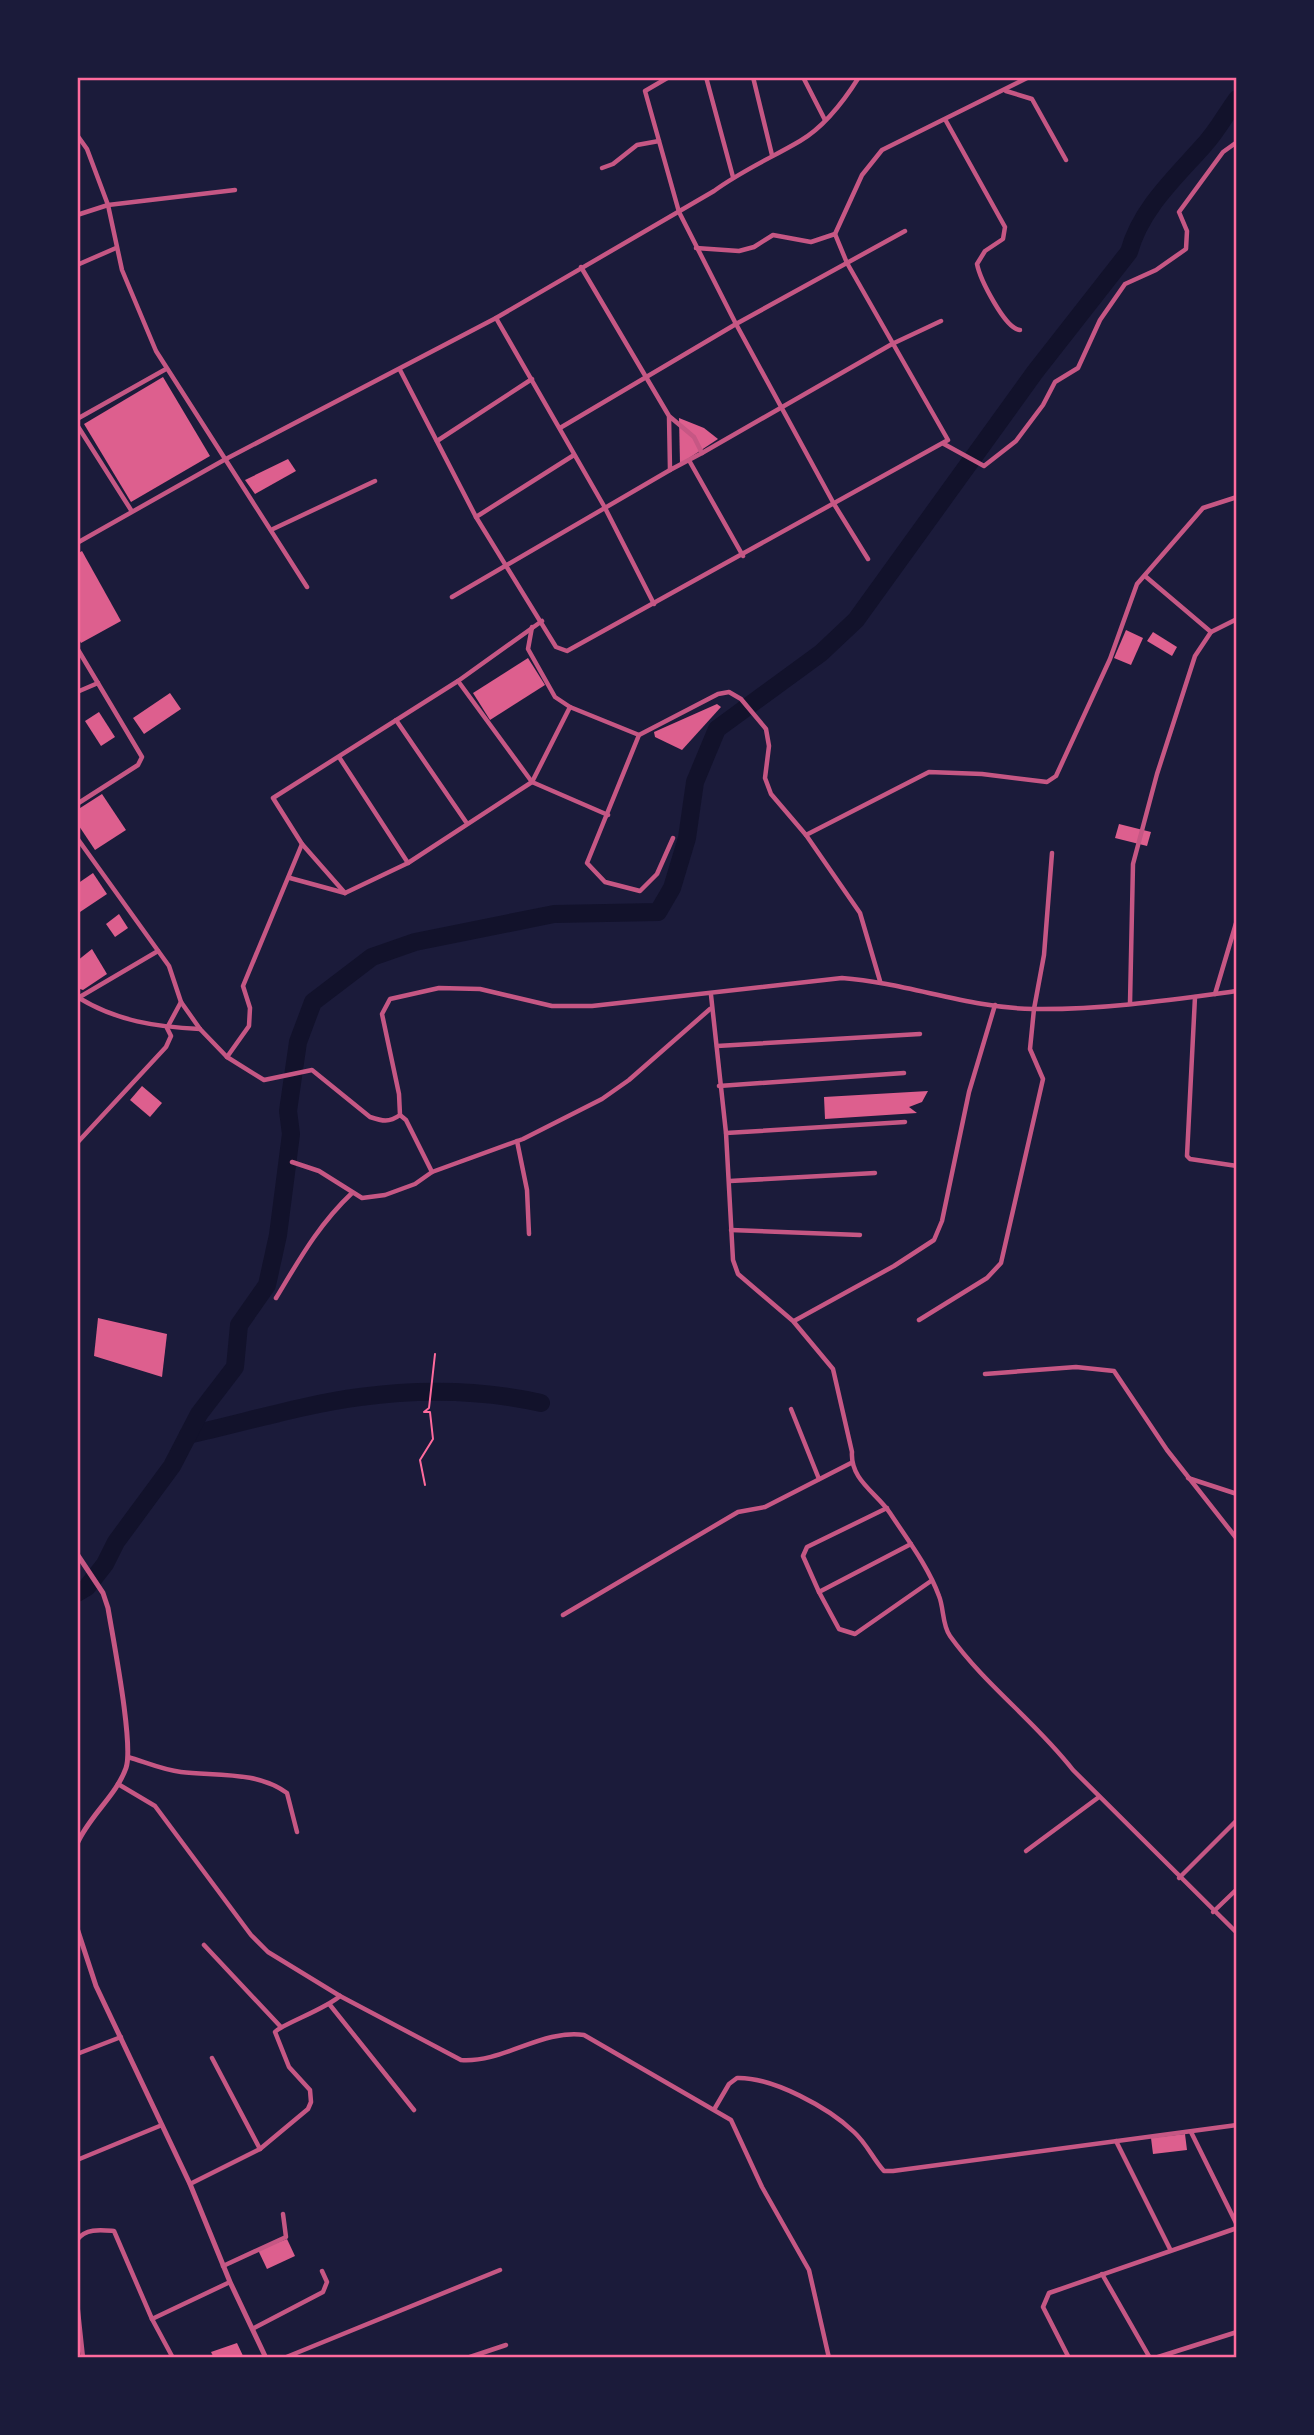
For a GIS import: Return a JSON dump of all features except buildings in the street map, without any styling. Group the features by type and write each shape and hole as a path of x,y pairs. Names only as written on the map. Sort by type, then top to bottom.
{"street":[{"path":"669,77 645,90 679,212 736,324 834,504 868,559"},
{"path":"706,77 733,177"},
{"path":"753,77 772,155"},
{"path":"803,77 826,120"},
{"path":"77,542 224,460 496,318 679,212 733,177 801,140 826,120 859,77"},
{"path":"696,248 739,251 754,247 773,235 811,242 835,234 849,211 862,175 882,150 946,121 1029,77"},
{"path":"1005,91 1032,99 1066,160"},
{"path":"946,121 1005,227 1003,239 985,251 977,264 979,274 1008,326 1020,330"},
{"path":"77,135 87,149 108,205 116,248 139,313 166,369 224,460 273,529 307,587"},
{"path":"602,168 613,164 637,145 659,141"},
{"path":"944,444 954,452 985,466 1016,441 1043,405 1055,382 1077,368 1100,320 1125,284 1156,270 1186,249 1188,231 1179,212 1223,152 1237,142"},
{"path":"77,215 108,205 235,190"},
{"path":"560,428 736,324 905,231"},
{"path":"400,370 476,517 556,647 567,651 743,556 948,440 847,263 835,234"},
{"path":"77,265 116,248"},
{"path":"581,267 669,416 694,436 702,453"},
{"path":"496,318 604,506 654,604"},
{"path":"452,597 604,506 690,462 892,344 940,321"},
{"path":"77,419 166,369"},
{"path":"437,441 532,379"},
{"path":"669,416 670,470"},
{"path":"77,425 131,510"},
{"path":"476,517 574,455"},
{"path":"690,462 743,556"},
{"path":"273,529 375,481"},
{"path":"806,835 929,772 982,774 1047,782 1056,776 1110,659 1137,584 1203,508 1237,497"},
{"path":"1144,576 1211,632"},
{"path":"1130,1003 1133,864 1195,656 1211,632 1237,619"},
{"path":"345,893 302,844 273,798 458,681 542,621"},
{"path":"533,626 528,649 555,697 570,707 639,735"},
{"path":"77,648 142,754 142,760 77,804"},
{"path":"458,681 532,782 608,815"},
{"path":"77,692 98,683"},
{"path":"673,838 657,874 640,891 605,882 587,863 639,735 718,694 729,692 741,699 766,729 769,746 765,778 771,794 806,835 860,913 880,981"},
{"path":"290,877 345,893 408,863 466,822 532,782 570,707"},
{"path":"396,720 466,822"},
{"path":"338,757 408,863"},
{"path":"77,838 158,951 175,980 181,1002 200,1029 227,1057 264,1080 306,1069 312,1070 370,1117 392,1121 400,1115"},
{"path":"227,1057 249,1026 250,1008 243,986 302,844"},
{"path":"919,1320 987,1278 1001,1263 1043,1079 1030,1049 1044,955 1052,853"},
{"path":"1214,994 1237,920"},
{"path":"158,951 78,998 106,1014 167,1028 200,1029"},
{"path":"432,1172 406,1120 400,1115 399,1094 382,1014 390,999 439,988 480,989 552,1006 592,1006 710,995 842,978 880,981 995,1005 1034,1009 1130,1003 1237,991"},
{"path":"710,995 726,1133 733,1260 738,1274 793,1321 833,1369 852,1452 851,1463 864,1486 887,1508 932,1581 940,1597 948,1634 1099,1797 1237,1933"},
{"path":"1195,997 1187,1156 1190,1159 1237,1166"},
{"path":"167,1028 181,1002"},
{"path":"793,1321 894,1266 934,1240 942,1221 969,1092 995,1005"},
{"path":"292,1162 319,1171 362,1198 385,1195 415,1184 432,1172 517,1141 611,1093 710,1009"},
{"path":"77,1143 166,1047 171,1036 167,1028"},
{"path":"717,1046 920,1034"},
{"path":"719,1086 904,1073"},
{"path":"726,1133 905,1122"},
{"path":"517,1141 527,1190 529,1234"},
{"path":"730,1181 875,1172"},
{"path":"276,1298 327,1216 352,1193"},
{"path":"731,1230 860,1235"},
{"path":"985,1374 1076,1367 1114,1371 1188,1478 1237,1539"},
{"path":"791,1409 820,1479"},
{"path":"563,1615 738,1512 765,1507 851,1463"},
{"path":"1188,1478 1237,1494"},
{"path":"887,1508 807,1548 803,1556 839,1629 855,1634 932,1581"},
{"path":"819,1592 911,1544"},
{"path":"77,1553 103,1592 108,1608 128,1757 118,1784 89,1819 77,1844"},
{"path":"128,1757 179,1772 220,1773 275,1784 287,1793 297,1832"},
{"path":"118,1784 155,1806 251,1935 268,1952 340,1996 461,2060 481,2059 566,2035 584,2035 715,2108 731,2120 762,2187 801,2251 821,2311 829,2358"},
{"path":"1026,1851 1099,1797"},
{"path":"1179,1878 1237,1820"},
{"path":"1213,1912 1237,1889"},
{"path":"77,1928 96,1986 190,2184 223,2266 266,2358"},
{"path":"204,1945 280,2026"},
{"path":"190,2184 261,2149 289,2127 311,2102 310,2090 295,2076 276,2040 275,2032 280,2026 330,2006 340,1996"},
{"path":"330,2006 414,2110"},
{"path":"77,2054 122,2037"},
{"path":"212,2058 261,2149"},
{"path":"715,2108 729,2084 737,2078 756,2081 807,2098 852,2130 870,2149 884,2171 1237,2125"},
{"path":"77,2160 162,2125"},
{"path":"1069,2358 1043,2307 1044,2299 1049,2293 1237,2226 1191,2132"},
{"path":"1116,2141 1170,2249"},
{"path":"223,2266 286,2237 283,2214"},
{"path":"77,2240 81,2234 98,2230 114,2231 152,2319 173,2358"},
{"path":"284,2358 500,2270"},
{"path":"254,2328 323,2292 327,2282 322,2272"},
{"path":"1102,2274 1152,2358 1237,2332"},
{"path":"152,2319 230,2282"},
{"path":"77,2302 83,2358"},
{"path":"467,2358 506,2345"}],"path":[{"path":"425,1485 420,1460 433,1439 430,1412 424,1412 429,1408 435,1354"}],"waterway":[{"path":"77,1593 87,1587 105,1564 116,1542 172,1466 199,1414 235,1367 239,1325 267,1285 278,1235 291,1134 288,1111 298,1042 313,1002 372,957 415,942 554,914 658,912 672,888 687,838 695,782 717,729 821,653 856,620 1035,372 1129,252 1151,207 1209,139 1237,99"},
{"path":"188,1435 318,1404 383,1394 474,1393 541,1403"}]}
